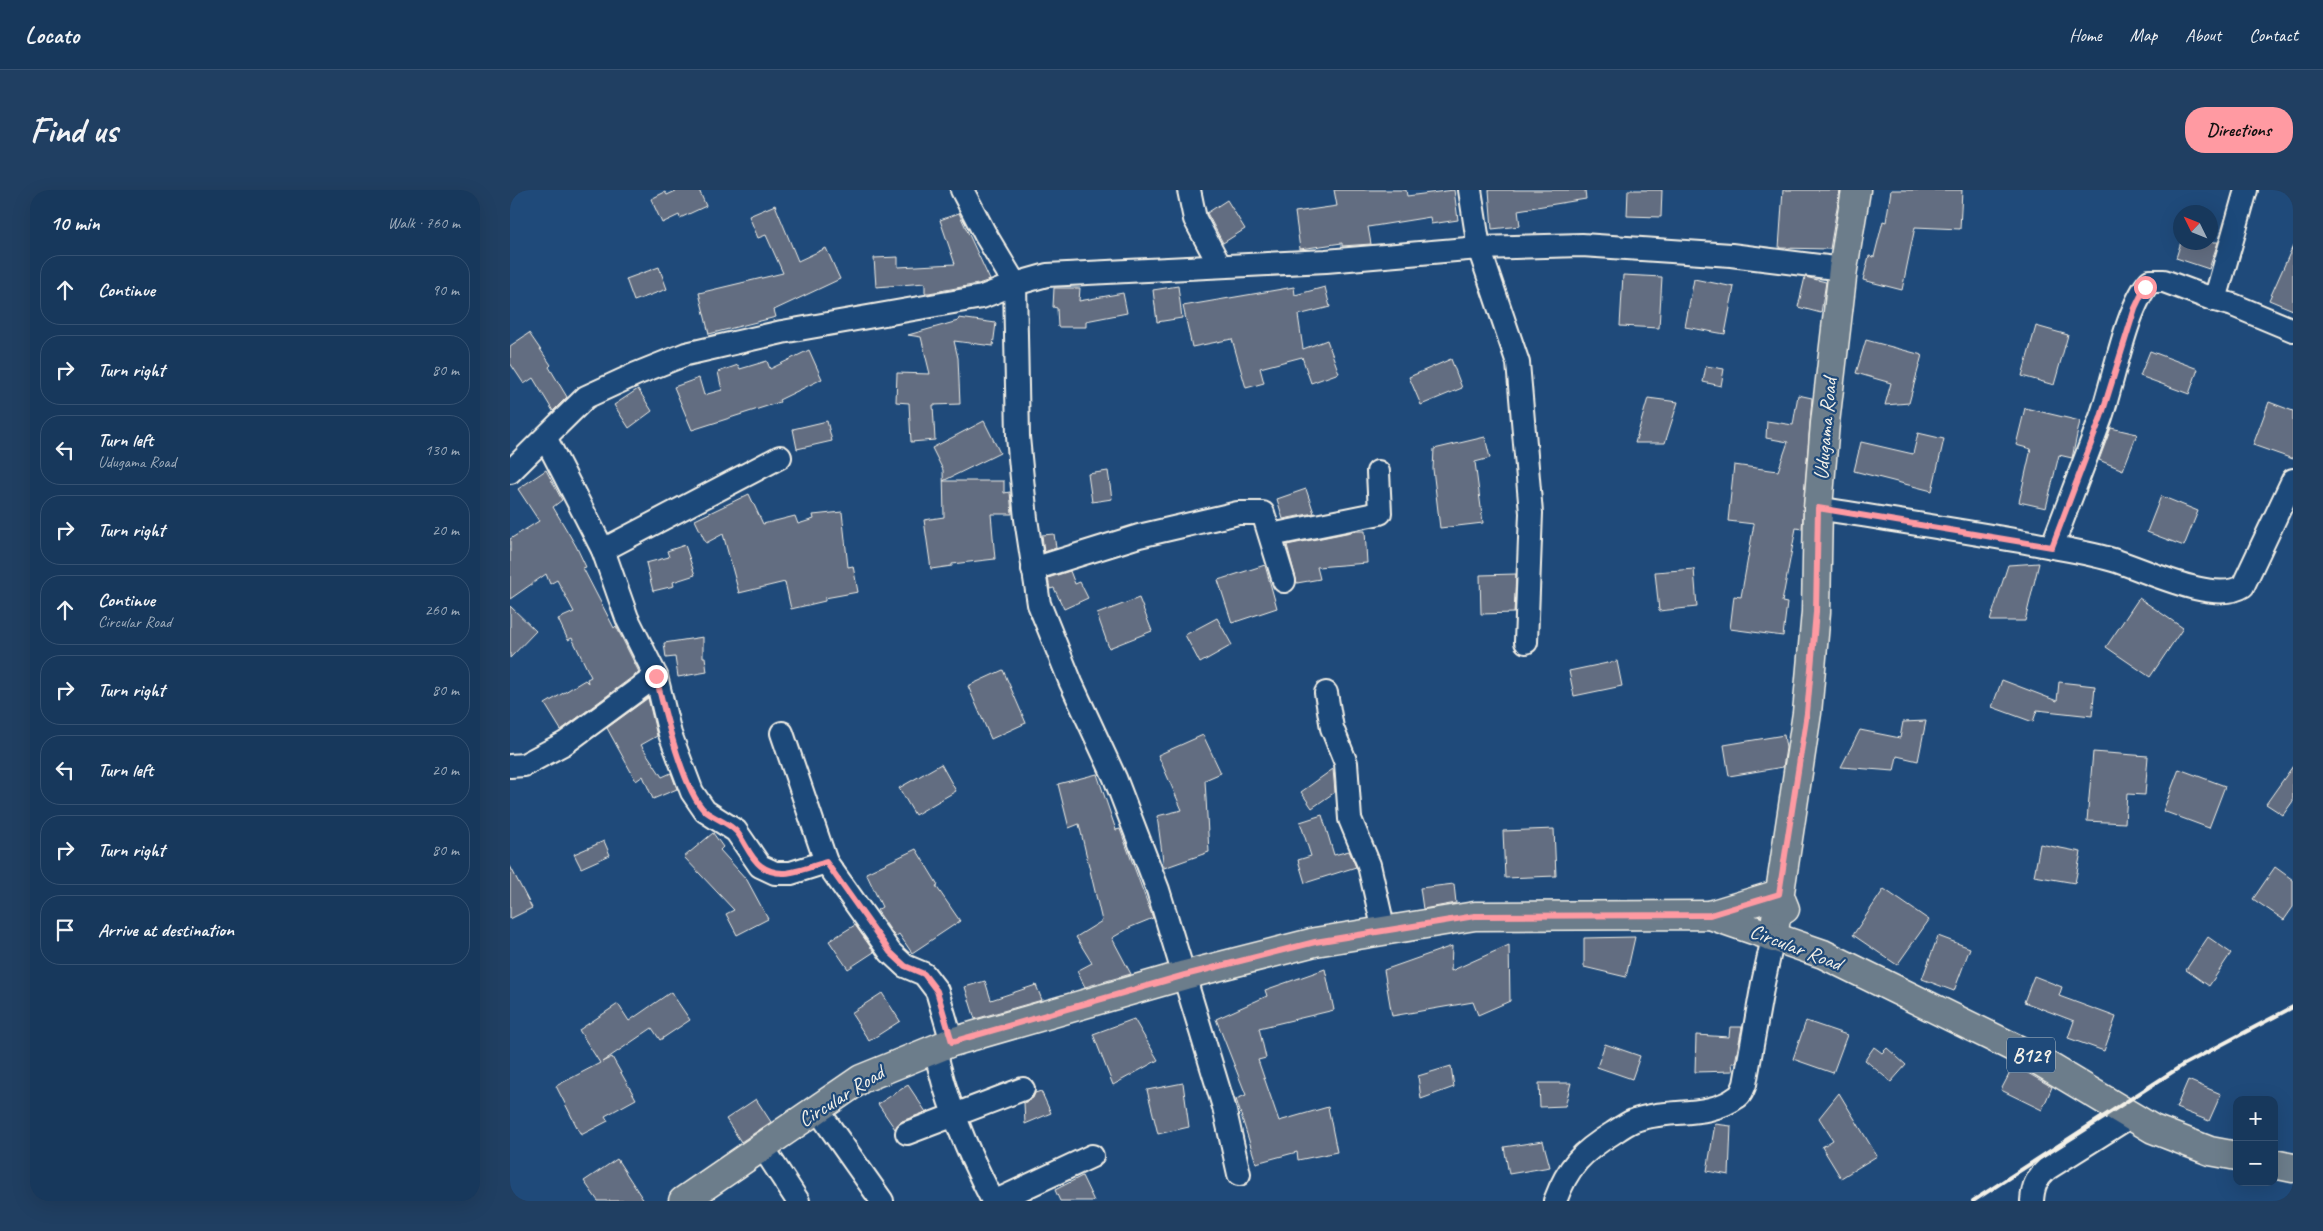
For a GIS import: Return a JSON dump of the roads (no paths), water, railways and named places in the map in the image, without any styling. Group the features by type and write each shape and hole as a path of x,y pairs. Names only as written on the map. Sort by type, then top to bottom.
{"main road":[{"name":"Udugama Road","path":"1773,938 1807,713 1816,612 1818,508 1825,423 1843,269 1856,190"},
{"path":"1710,915 1779,894 1786,911 1800,933 1823,954"},
{"name":"Circular Road","path":"683,1201 860,1079 944,1045 1185,975 1315,942 1475,916 1710,915 1823,954 2033,1056 2153,1129 2210,1151 2233,1155"},
{"path":"2278,1165 2293,1168"}],"street":[{"path":"962,190 985,234 1015,284 1018,437 1026,519 1039,604 1071,684 1115,778 1158,890 1224,1107 1240,1174"},
{"path":"1189,190 1195,219 1220,266"},
{"path":"1470,190 1479,248 1518,363 1531,512 1526,642"},
{"path":"2215,300 2246,190"},
{"path":"510,472 546,439 586,397 686,354 782,332 982,297 1015,284 1047,275 1400,256 1479,248 1582,245 1731,255 1843,269"},
{"path":"2052,547 2101,417 2135,308 2150,281 2164,281 2233,305 2293,330"},
{"path":"546,439 603,550 627,618 656,676 670,734 692,792 705,811 736,831 760,866 775,873 790,874 826,862"},
{"path":"603,550 780,457"},
{"path":"1271,535 1380,513 1378,472"},
{"path":"1818,508 2052,547 2113,560 2169,581 2225,593 2236,591 2243,586 2293,481"},
{"path":"1034,569 1138,536 1238,513 1263,513 1284,581"},
{"path":"510,766 524,765 565,743 656,676"},
{"path":"1326,693 1332,728 1346,763 1350,819 1369,865 1384,931"},
{"path":"782,733 826,862 890,952 905,966 924,974 937,991 944,1045 938,1065 976,1166 995,1201 1092,1156"},
{"path":"1555,1201 1562,1183 1574,1162 1593,1145 1633,1121 1661,1114 1697,1111 1724,1104 1739,1096 1745,1084 1773,938"},
{"path":"907,1133 1023,1089"},
{"path":"817,1109 882,1201"},
{"path":"2032,1201 2033,1186 2047,1168 2131,1116"},
{"path":"762,1146 798,1201"}],"railway":[{"path":"1973,1201 2183,1065 2293,1007"}]}
